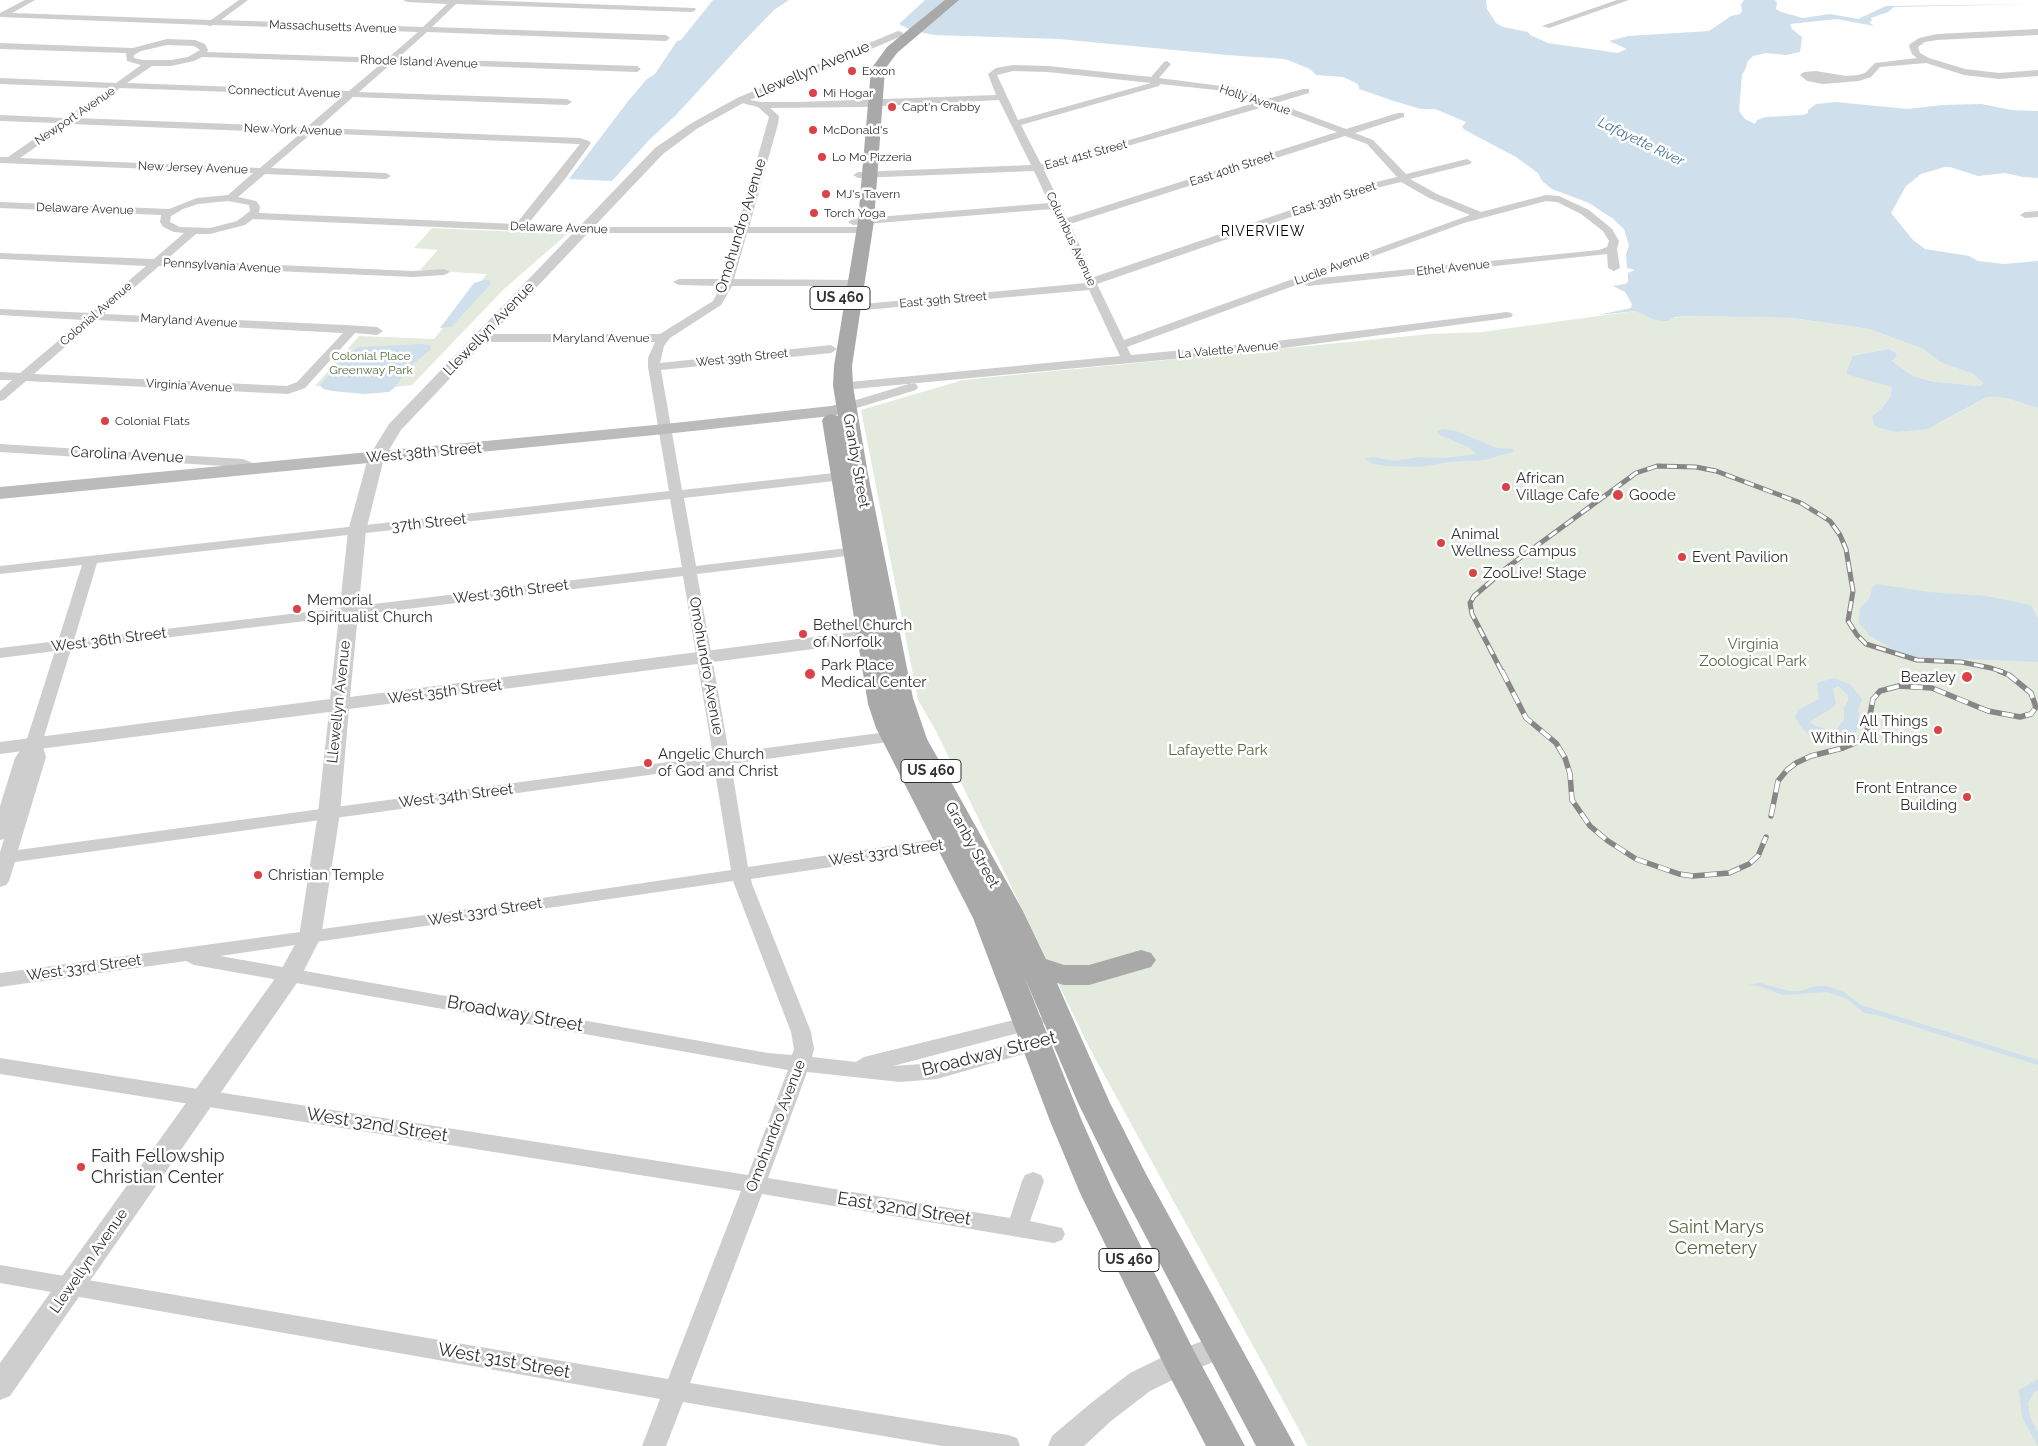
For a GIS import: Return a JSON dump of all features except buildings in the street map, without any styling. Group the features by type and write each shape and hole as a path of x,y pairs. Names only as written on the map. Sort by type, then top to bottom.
{"main road":[{"name":"Granby Street","path":"904,34 939,0"},
{"name":"Granby Street","path":"953,0 874,54 867,63 868,104 859,226 849,283 831,349 827,372 839,409 849,475 879,635 901,698 902,735 959,842 988,918 1047,1030 1094,1103 1132,1180 1221,1346"},
{"name":"Granby Street","path":"839,409 843,386 843,366 852,308 849,283"},
{"name":"West 38th Street","path":"0,493 376,458 665,429 839,409"},
{"name":"Granby Street","path":"959,842 1009,911 1035,966 1047,1030 1097,1193 1181,1362"},
{"path":"1035,966 1064,975 1089,975 1141,960"},
{"name":"US 460","path":"1221,1346 1276,1446"},
{"name":"US 460","path":"1181,1362 1226,1446"}],"street":[{"path":"0,16 31,0"},
{"path":"183,42 244,0"},
{"path":"407,0 692,10"},
{"path":"630,8 636,0"},
{"path":"1546,26 1625,0"},
{"path":"231,198 390,61 455,1"},
{"name":"Massachusetts Avenue","path":"0,16 665,38"},
{"path":"2038,32 1927,38 1913,46 1916,54 1944,68 1976,74 2011,76 2038,73"},
{"name":"Llewellyn Avenue","path":"0,1387 291,974 310,937 328,813 357,531 376,458 395,427 659,151 694,126 741,100 904,34"},
{"path":"0,46 134,51 151,45 183,42 202,46 204,50 201,54 178,62 149,64 132,61 129,56 134,51"},
{"name":"Rhode Island Avenue","path":"201,54 639,69"},
{"path":"1843,78 1864,77 1878,66 1926,60"},
{"name":"Newport Avenue","path":"0,167 5,160 68,121 149,64"},
{"path":"1153,80 1167,64"},
{"name":"Holly Avenue","path":"1002,69 1048,69 1222,88 1347,132 1375,146 1405,182 1479,215"},
{"name":"Columbus Avenue","path":"1002,69 992,74 1127,359"},
{"name":"Connecticut Avenue","path":"0,81 567,102"},
{"path":"1016,123 1165,81"},
{"name":"East 41st Street","path":"864,175 1049,167 1306,91"},
{"path":"741,100 761,105 868,104 1002,96"},
{"name":"Omohundro Avenue","path":"654,1446 801,1064 804,1049 801,1032 741,874 654,367 654,358 662,338 679,325 717,303 728,283 773,124 774,116 761,105"},
{"name":"East 40th Street","path":"1063,222 1401,115"},
{"name":"New York Avenue","path":"0,118 586,143 562,177 519,228"},
{"name":"New Jersey Avenue","path":"5,160 386,176"},
{"name":"East 39th Street","path":"852,308 1092,284 1322,202 1402,177 1467,162"},
{"path":"231,198 252,203 256,210 253,216 232,226 210,231 192,232 178,230 167,225 164,219 169,212 197,201 231,198"},
{"name":"Lucile Avenue","path":"1121,346 1479,215 1546,198 1559,199 1599,222 1612,236 1614,241 1612,249"},
{"name":"Delaware Avenue","path":"0,205 169,212"},
{"path":"859,226 1055,206"},
{"path":"2025,215 2038,214"},
{"name":"Delaware Avenue","path":"253,216 582,230 743,230 859,226"},
{"name":"Colonial Avenue","path":"0,397 192,232"},
{"path":"1612,249 1614,268"},
{"name":"Ethel Avenue","path":"1294,282 1306,283 1601,253 1612,249"},
{"name":"Pennsylvania Avenue","path":"0,256 413,274 444,272"},
{"path":"679,282 849,283"},
{"name":"Maryland Avenue","path":"0,312 377,331"},
{"name":"La Valette Avenue","path":"843,386 1269,346 1507,315"},
{"name":"Virginia Avenue","path":"0,376 288,390 301,385 328,357 349,332 346,329"},
{"name":"Maryland Avenue","path":"479,338 662,338"},
{"name":"West 39th Street","path":"654,367 831,349"},
{"name":"La Valette Avenue","path":"839,409 947,376"},
{"name":"Carolina Avenue","path":"0,448 243,463 253,468"},
{"name":"37th Street","path":"0,570 849,475"},
{"name":"West 36th Street","path":"0,653 863,550"},
{"path":"0,834 23,758 34,743 91,560"},
{"name":"West 35th Street","path":"0,748 879,635"},
{"name":"West 34th Street","path":"4,857 902,735"},
{"path":"0,882 4,857 38,757 34,743"},
{"name":"West 33rd Street","path":"0,980 310,937 959,842"},
{"name":"Broadway Street","path":"177,955 801,1064 900,1074 937,1071 1047,1030"},
{"name":"West 32nd Street","path":"0,1066 754,1185"},
{"path":"1017,1228 1033,1181"},
{"name":"East 32nd Street","path":"754,1185 1054,1234"},
{"name":"West 31st Street","path":"0,1274 675,1391 1008,1446"},
{"path":"1063,1446 1081,1428 1140,1382 1181,1362 1221,1346"}],"green space":[{"name":"Colonial Place Greenway Park","path":"432,228 567,234 504,289 412,385 369,390 315,386 359,336 434,339 487,274 420,270 438,250 414,248"},
{"path":"1635,311 1652,319 1696,316 1792,318 1869,329 1923,349 1940,362 1973,374 1983,383 1978,386 1930,381 1913,376 1892,361 1897,355 1889,349 1851,356 1852,358 1846,372 1892,387 1890,397 1881,409 1872,416 1938,424 1987,397 2006,398 2038,408 2038,1446 1308,1446 1090,1049 936,731 918,700 861,410 963,380 1430,334 1482,332"}],"water":[{"path":"713,0 789,0 774,10 612,181 569,179 629,100 647,79 655,74 677,41 681,40"},
{"name":"Lafayette River","path":"925,0 1486,0 1487,9 1496,23 1503,27 1528,32 1530,35 1548,43 1618,53 1627,49 1609,41 1628,36 1709,31 1731,16 1740,14 1742,11 1741,4 1744,0 1775,0 1777,3 1776,9 1803,18 1830,14 1858,19 1886,6 2038,4 1894,7 1888,12 1871,18 1872,21 1869,22 1874,26 1837,19 1790,24 1792,29 1802,37 1800,52 1786,55 1766,53 1753,56 1747,62 1742,75 1739,111 1745,119 1755,124 1757,120 1766,117 1803,115 1808,113 1808,110 1816,104 1835,102 1908,109 1942,105 1982,104 2011,110 2038,111 2038,178 2005,173 1978,176 1945,167 1921,174 1906,186 1891,213 1913,240 1925,249 1969,256 1978,261 2004,264 2038,261 2038,408 2006,398 1987,397 1928,429 1896,432 1874,425 1872,416 1881,409 1890,397 1892,387 1849,375 1846,372 1852,358 1851,356 1889,349 1896,353 1897,356 1892,361 1913,376 1930,381 1978,386 1983,383 1973,374 1940,362 1923,349 1869,329 1792,318 1696,316 1674,317 1668,321 1662,321 1652,319 1635,311 1598,315 1631,308 1632,304 1625,292 1613,286 1628,282 1628,273 1635,270 1627,268 1626,254 1629,246 1624,229 1612,218 1589,203 1552,189 1542,181 1538,173 1516,157 1465,130 1462,127 1466,122 1435,109 1421,109 1359,89 1356,83 1343,77 1316,75 1310,69 1285,59 1059,39 934,35 911,30 899,24"},
{"path":"489,280 491,284 451,327 440,328 474,283"},
{"path":"430,345 431,349 411,366 389,392 364,394 332,391 323,389 320,385 350,352 359,347"},
{"path":"1444,429 1456,431 1497,448 1513,449 1513,452 1484,460 1449,462 1420,467 1387,466 1374,464 1365,459 1372,457 1395,461 1420,457 1445,458 1477,454 1470,448 1438,434 1437,431"},
{"path":"1876,584 1929,592 1986,596 2031,605 2038,619 2038,662 1916,657 1890,648 1869,635 1859,623 1860,608 1867,602 1872,588"},
{"path":"1834,678 1850,684 1862,699 1858,710 1860,724 1853,736 1834,740 1809,735 1801,727 1795,717 1798,710 1819,699 1817,683","holes":["1838,686 1848,695 1848,701 1844,708 1844,720 1836,730 1828,730 1810,722 1836,704 1833,689"]},
{"path":"1760,983 1789,991 1827,986 1844,992 1861,1005 2038,1060 2038,1065 1877,1015 1864,1013 1847,999 1827,992 1783,995 1759,986 1747,985"},
{"path":"2038,1379 2038,1390 2034,1392 2028,1403 2030,1417 2038,1432 2038,1446 2022,1417 2019,1390"}],"railway":[{"path":"1502,672 1472,614 1470,603 1474,596 1509,566 1636,473 1657,466 1696,467 1716,471 1801,503 1830,521 1840,535 1846,549 1853,591 1848,621 1857,635 1866,644 1917,660 1961,662 2003,672"},
{"path":"1502,671 1526,718 1556,743 1565,758 1570,774 1572,800 1590,826 1608,841 1636,859 1679,874 1693,876 1729,873 1749,864 1758,856 1766,837"},
{"path":"1771,816 1778,781 1787,770 1796,763 1811,756 1843,748 1860,741 1867,731 1873,699 1880,691 1899,686 1932,688 1988,711 2020,717 2031,714 2036,707 2031,693 2009,675 1999,671"}],"place":[{"name":"Exxon","path":"852,71"},
{"name":"Mi Hogar","path":"813,93"},
{"name":"Capt'n Crabby","path":"892,107"},
{"name":"McDonald's","path":"813,130"},
{"name":"Lo Mo Pizzeria","path":"822,157"},
{"name":"MJ's Tavern","path":"826,194"},
{"name":"Torch Yoga","path":"814,213"},
{"name":"Colonial Flats","path":"105,421"},
{"name":"African Village Cafe","path":"1506,487"},
{"name":"Goode","path":"1618,495"},
{"name":"Animal Wellness Campus","path":"1441,543"},
{"name":"Event Pavilion","path":"1682,557"},
{"name":"ZooLive! Stage","path":"1473,573"},
{"name":"Memorial Spiritualist Church","path":"297,609"},
{"name":"Bethel Church of Norfolk","path":"803,634"},
{"name":"Park Place Medical Center","path":"810,674"},
{"name":"Beazley","path":"1967,677"},
{"name":"All Things Within All Things","path":"1938,730"},
{"name":"Angelic Church of God and Christ","path":"648,763"},
{"name":"Front Entrance Building","path":"1967,797"},
{"name":"Christian Temple","path":"258,875"},
{"name":"Faith Fellowship Christian Center","path":"81,1167"}],"district":[{"name":"RIVERVIEW","path":"1263,232"}],"park label":[{"name":"Virginia Zoological Park","path":"1753,652"},
{"name":"Lafayette Park","path":"1218,750"},
{"name":"Saint Marys Cemetery","path":"1716,1238"}]}
